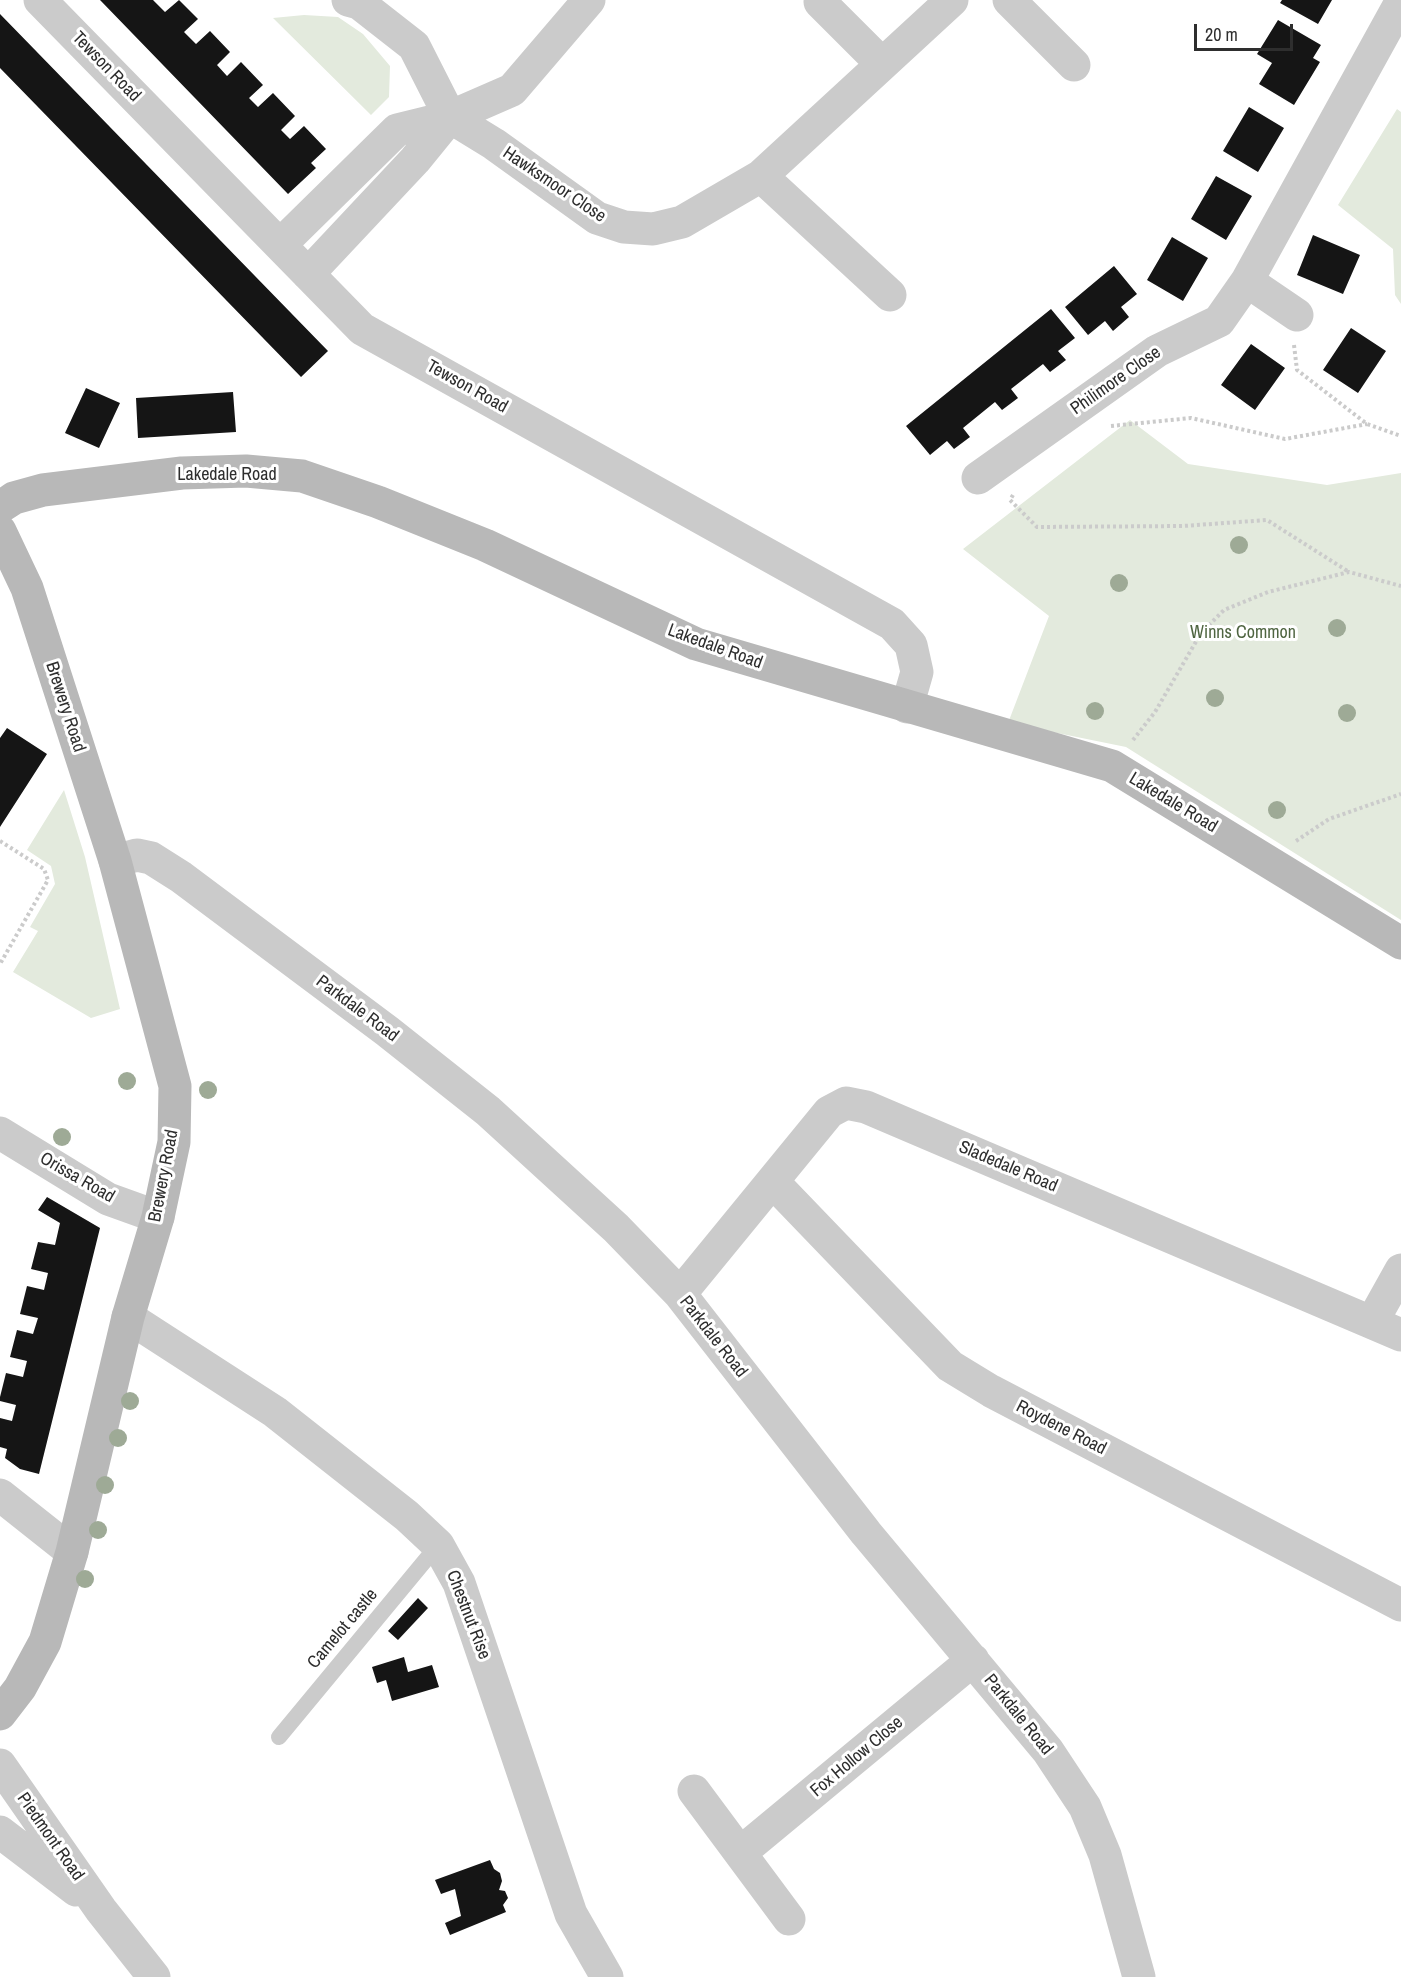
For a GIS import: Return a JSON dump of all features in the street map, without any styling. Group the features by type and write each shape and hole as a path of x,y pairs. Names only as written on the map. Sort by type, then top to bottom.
{"street":[{"name":"Tewson Road","path":"40,0 362,329 892,624 911,645 917,672 906,707"},
{"path":"280,246 397,130 450,117 512,90 589,0"},
{"name":"Hawksmoor Close","path":"450,117 494,144 597,218 624,227 653,229 682,222 761,176 952,0"},
{"path":"1009,0 1074,65"},
{"path":"356,1 414,46 450,117"},
{"path":"820,2 881,63"},
{"name":"Philimore Close","path":"978,478 1157,351 1219,321 1247,281 1401,2"},
{"path":"308,274 415,160 450,117"},
{"path":"761,176 890,295"},
{"path":"1247,281 1297,315"},
{"name":"Lakedale Road","path":"0,507 14,498 43,490 182,474 246,471 302,476 378,502 485,545 696,644 1112,766 1401,943"},
{"name":"Brewery Road","path":"0,531 27,588 115,861 175,1086 174,1142 158,1216 128,1317 72,1552 45,1642 21,1688 0,1714"},
{"name":"Parkdale Road","path":"115,861 137,855 151,858 181,877 387,1031 488,1111 616,1228 680,1294 859,1524 1048,1751 1086,1807 1105,1855 1139,1977"},
{"name":"Sladedale Road","path":"680,1294 829,1112 846,1103 866,1107 1387,1329"},
{"name":"Orissa Road","path":"0,1133 108,1199 158,1216"},
{"name":"Roydene Road","path":"773,1182 950,1366 991,1391 1401,1605"},
{"path":"1387,1329 1401,1270"},
{"name":"Chestnut Rise","path":"128,1317 275,1412 407,1516 438,1545 459,1583 571,1914 608,1977"},
{"path":"0,1495 72,1552"},
{"name":"Fox Hollow Close","path":"740,1853 973,1660"},
{"name":"Piedmont Road","path":"0,1765 101,1910 154,1977"},
{"path":"694,1791 789,1919"},
{"name":"Piedmont Road","path":"0,1832 101,1910"}],"lane":[{"name":"Camelot castle","path":"279,1737 438,1545"}],"path":[{"path":"1297,315 1293,333 1298,370 1367,424 1401,436"},
{"path":"1101,427 1191,418 1285,440 1367,424"},
{"path":"1014,492 1010,500 1037,527 1183,526 1267,520 1349,572 1401,586"},
{"path":"1112,766 1155,712 1201,633 1224,610 1268,592 1349,572"},
{"path":"1268,860 1329,819 1401,794"},
{"path":"0,841 44,870 48,880 0,964"}],"green space":[{"path":"304,15 338,17 363,34 390,66 389,97 371,115 273,18"},
{"path":"1397,109 1401,112 1401,304 1395,295 1393,249 1338,205"},
{"name":"Winns Common","path":"1130,420 1188,464 1327,485 1401,473 1401,920 1126,747 1008,723 1049,616 963,549"},
{"path":"64,790 85,857 120,1009 91,1018 13,972 38,931 30,927 55,884 51,866 27,850"}],"building":[{"path":"100,0 153,0 165,12 179,0 198,19 184,32 196,44 210,31 230,52 217,65 227,76 241,62 263,85 249,98 258,107 273,93 295,116 281,130 290,139 304,126 326,149 311,163 316,168 288,194"},
{"path":"1282,0 1332,0 1318,24 1280,3"},
{"path":"0,14 328,351 301,377 0,68"},
{"path":"1278,20 1321,45 1313,58 1320,62 1294,105 1259,84 1272,63 1257,54"},
{"path":"1249,107 1284,128 1258,172 1223,151"},
{"path":"1216,176 1252,196 1226,240 1191,219"},
{"path":"1313,235 1360,255 1343,294 1297,275"},
{"path":"1172,237 1208,258 1183,301 1147,280"},
{"path":"1114,266 1137,294 1121,307 1129,317 1113,331 1105,321 1088,335 1065,307"},
{"path":"1051,309 1075,338 1058,351 1066,360 1050,372 1043,364 1011,389 1018,398 1002,410 995,402 963,428 970,437 954,449 947,441 930,455 906,426"},
{"path":"1351,328 1386,351 1358,393 1323,370"},
{"path":"1251,344 1285,368 1255,410 1221,385"},
{"path":"86,388 120,403 99,448 65,433"},
{"path":"233,392 236,432 138,438 136,398"},
{"path":"7,728 47,754 0,827 0,738"},
{"path":"47,1197 100,1228 39,1474 20,1469 5,1458 7,1449 0,1447 0,1418 12,1421 16,1405 0,1401 0,1397 6,1373 23,1377 27,1361 10,1357 17,1330 33,1334 38,1318 20,1314 27,1286 44,1290 48,1273 31,1269 38,1242 55,1245 60,1223 38,1210"},
{"path":"418,1598 428,1608 398,1640 388,1631"},
{"path":"404,1657 408,1672 432,1665 439,1687 392,1701 386,1680 377,1683 372,1667"},
{"path":"490,1860 494,1869 500,1873 502,1881 499,1890 505,1891 508,1898 503,1905 506,1912 450,1935 445,1923 461,1916 455,1889 441,1894 435,1880"}]}
